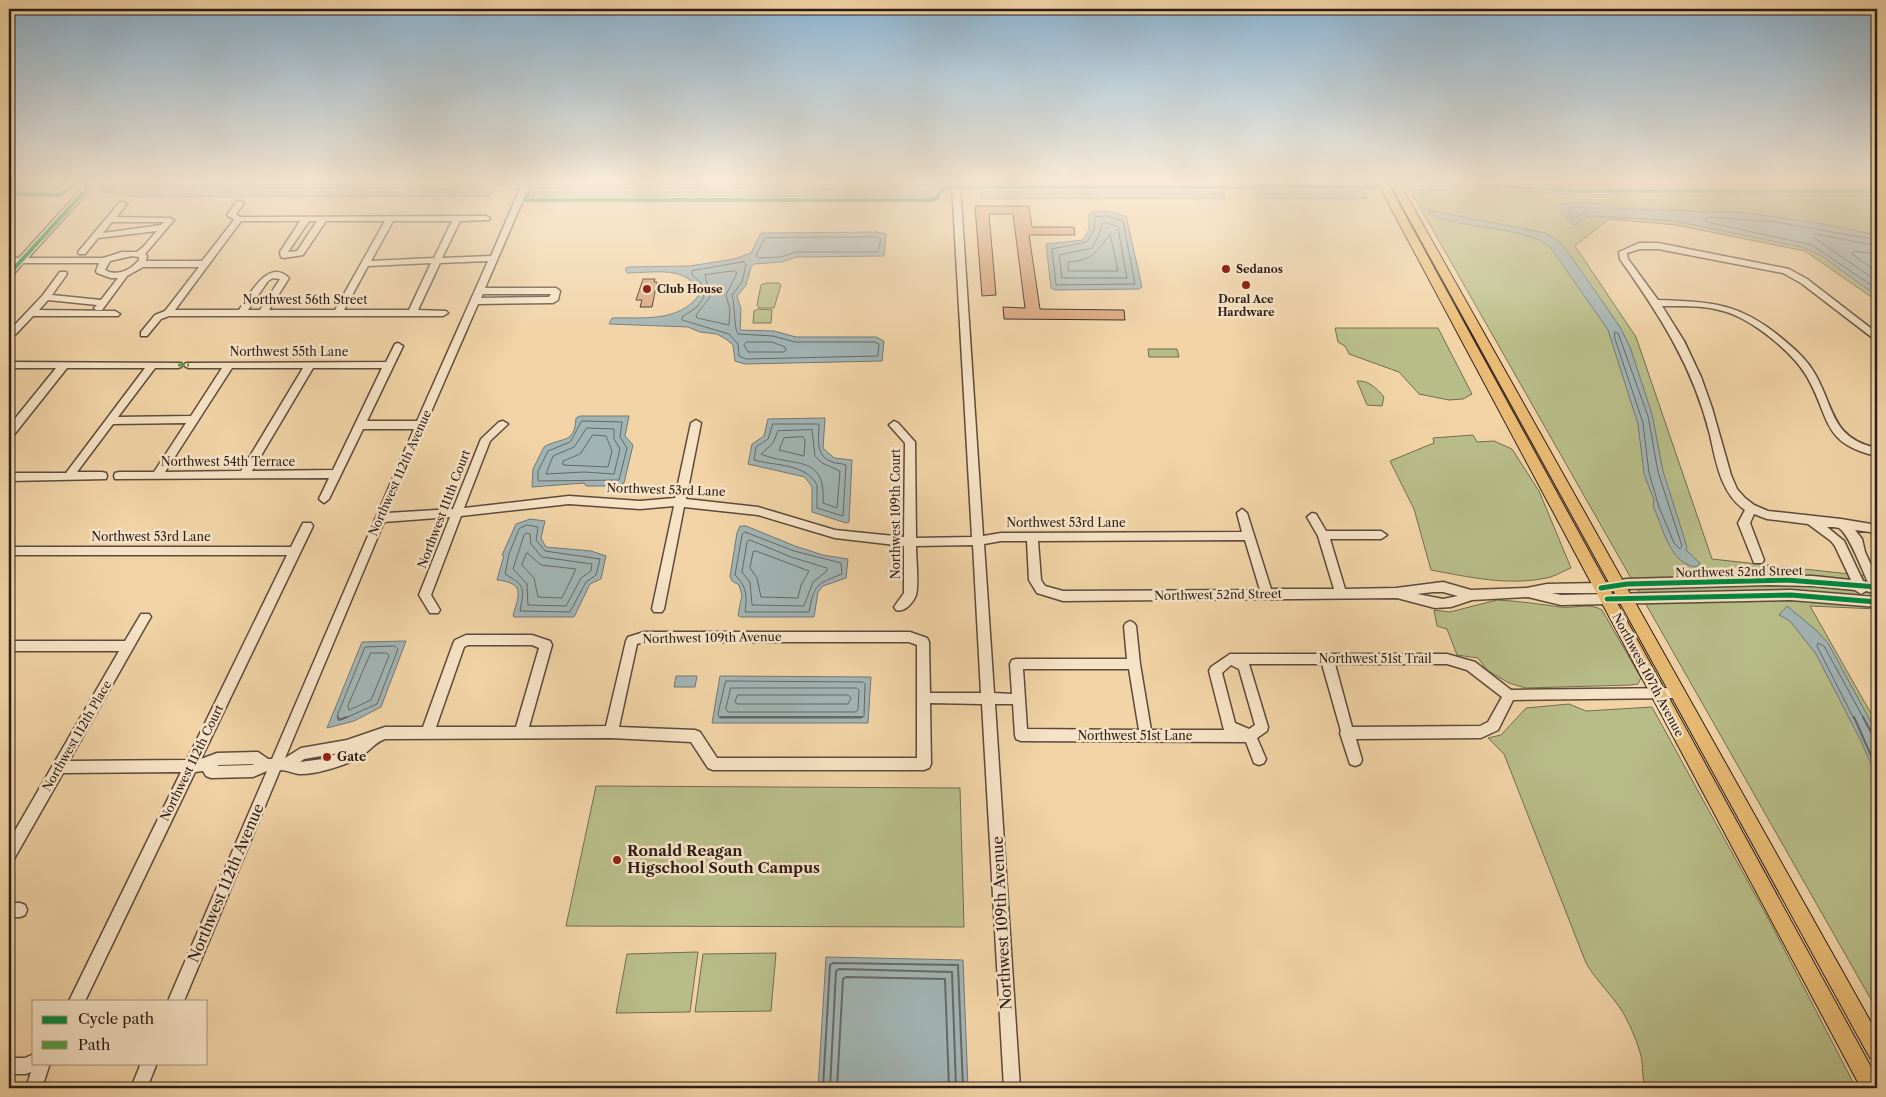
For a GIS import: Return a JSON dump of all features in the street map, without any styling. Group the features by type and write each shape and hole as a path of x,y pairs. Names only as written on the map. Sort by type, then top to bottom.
{"main road":[{"name":"Northwest 107th Avenue","path":"1410,233 1872,1088"},
{"name":"Northwest 107th Avenue","path":"1422,233 1877,1051"}],"street":[{"path":"12,266 44,233"},
{"path":"83,259 98,233"},
{"path":"96,236 113,233"},
{"path":"158,233 139,254 123,254 103,264 100,271 104,275 123,274 141,264 206,264"},
{"path":"144,334 158,317 168,313 229,233"},
{"path":"297,233 284,255 289,256 300,253 313,233"},
{"path":"338,313 381,233"},
{"path":"412,312 450,233"},
{"name":"Northwest 112th Avenue","path":"176,1000 380,518 504,233"},
{"name":"Northwest 109th Avenue","path":"959,233 1012,1088"},
{"path":"1875,528 1767,515 1746,506 1730,485 1704,398 1682,344 1658,303 1624,259 1623,252 1639,246 1672,248 1786,271 1804,281 1877,337"},
{"path":"139,254 143,260 141,264"},
{"path":"12,266 83,259 103,264"},
{"path":"364,264 492,260"},
{"path":"13,332 46,297 62,274"},
{"path":"95,313 123,278 123,274"},
{"path":"242,313 265,279 278,275 286,278 262,313"},
{"path":"556,291 553,300 477,296 556,291"},
{"path":"46,297 103,303"},
{"path":"1658,303 1700,304 1734,311 1767,332 1797,357 1810,374 1839,436 1860,450 1877,452"},
{"name":"Northwest 56th Street","path":"168,313 443,312"},
{"path":"30,313 115,314"},
{"path":"324,499 398,346"},
{"path":"9,365 178,365"},
{"path":"9,433 64,365"},
{"path":"69,476 152,365"},
{"name":"Northwest 55th Lane","path":"189,365 389,365"},
{"path":"157,475 229,365"},
{"path":"244,475 310,365"},
{"path":"110,420 194,419"},
{"name":"Northwest 111th Court","path":"434,610 425,595 486,439 503,424"},
{"path":"658,609 696,424"},
{"path":"360,425 421,425"},
{"name":"Northwest 109th Court","path":"894,425 910,442 910,594 900,607"},
{"name":"Northwest 54th Terrace","path":"120,476 336,474"},
{"path":"9,476 102,476"},
{"name":"Northwest 53rd Lane","path":"380,518 456,513 569,500 640,505 680,502 758,510 835,534 910,542 978,542 1001,537 1248,536"},
{"path":"1746,506 1744,523 1758,560"},
{"path":"1242,513 1267,594"},
{"path":"1312,517 1323,535 1341,594"},
{"path":"1808,519 1837,541 1859,584 1872,601"},
{"path":"1837,541 1837,527 1841,523"},
{"path":"1841,523 1857,542 1877,587"},
{"name":"Northwest 112th Court","path":"77,1000 306,526"},
{"path":"1837,541 1857,542 1875,528"},
{"path":"1323,535 1381,535"},
{"name":"Northwest 52nd Street","path":"1032,538 1035,580 1041,590 1063,596 1396,593 1424,587 1443,587 1471,594 1527,593 1561,600 1604,594 1625,598 1792,595 1872,601"},
{"name":"Northwest 53rd Lane","path":"9,551 294,551"},
{"name":"Northwest 52nd Street","path":"1604,594 1618,585 1786,580 1859,584 1877,587"},
{"path":"1424,587 1430,602"},
{"name":"Northwest 52nd Street","path":"1396,593 1447,605 1471,594"},
{"name":"Northwest 112th Place","path":"9,854 145,617"},
{"path":"1130,626 1134,664 1146,736"},
{"name":"Northwest 109th Avenue","path":"644,637 910,637 923,642 925,698 924,764 713,764 695,736 611,732 632,640 644,637"},
{"path":"428,732 458,644 466,640 532,640 546,645 521,732"},
{"path":"9,646 128,646"},
{"path":"1250,736 1262,727 1244,666 1230,659 1215,671 1229,727 1250,736 1259,759"},
{"name":"Northwest 51st Trail","path":"1230,659 1448,659 1471,666 1510,694"},
{"path":"1327,659 1346,734 1355,760"},
{"path":"925,698 1018,699 1016,664 1134,664"},
{"path":"1346,734 1481,732 1494,726 1510,694 1678,693"},
{"name":"Northwest 51st Lane","path":"1018,699 1020,735 1250,736"},
{"path":"59,767 206,765 210,772 253,771 276,765 299,768 323,765 355,753 372,739 385,733 611,732"},
{"path":"9,1066 26,1066 32,1063"},
{"path":"34,1088 42,1064"},
{"path":"139,1088 149,1064"}],"green space":[{"path":"1435,233 1591,233 1575,246 1636,337 1712,559 1877,577 1877,609 1810,606 1877,724 1877,1010"},
{"path":"1717,233 1877,233 1877,301 1805,251"},
{"path":"779,283 781,285 774,308 759,308 757,305 761,285"},
{"path":"758,309 772,310 771,323 753,323 754,311"},
{"path":"1335,328 1438,328 1472,394 1463,399 1449,400 1419,394 1399,372 1349,354 1345,346 1338,342"},
{"path":"1148,349 1177,349 1179,357 1149,357"},
{"path":"1357,381 1369,384 1379,391 1384,397 1382,406 1367,405"},
{"path":"1473,435 1477,442 1494,441 1512,449 1539,491 1571,568 1549,577 1518,581 1488,580 1431,570 1414,509 1390,461 1434,443 1433,438"},
{"path":"1497,600 1565,607 1592,606 1602,610 1641,678 1638,684 1526,688 1509,683 1487,670 1478,658 1457,655 1447,629 1437,626 1434,610 1450,612"},
{"path":"1569,704 1586,711 1652,707 1769,920 1856,1088 1646,1088 1641,1056 1632,1030 1623,1012 1586,963 1504,754 1488,738 1501,735 1526,708"},
{"path":"596,786 960,788 964,927 566,926"},
{"path":"698,952 690,1012 616,1013 627,954"},
{"path":"776,953 771,1011 695,1012 703,954"}],"water":[{"path":"761,233 886,234 884,256 796,257 782,262 754,264 751,267 746,285 737,296 741,309 740,330 774,331 796,337 876,337 884,341 882,361 745,364 735,361 733,345 717,334 700,332 688,327 609,324 612,318 648,318 670,314 691,304 699,295 695,285 688,278 679,274 669,272 627,273 625,269 628,267 690,266 734,259 751,253"},
{"path":"1087,233 1130,233 1142,287 1139,289 1055,290 1051,288 1046,244 1083,240"},
{"path":"1516,233 1545,233 1559,241 1620,327 1630,347 1652,414 1663,471 1687,547 1686,550 1700,563 1696,567 1679,559 1673,552 1653,506 1654,500 1644,474 1638,424 1608,330 1551,248 1539,240"},
{"path":"1734,233 1868,233 1877,235 1877,296 1820,255 1801,247"},
{"path":"580,416 629,416 625,436 633,445 624,483 618,486 586,486 584,483 532,487 533,469 544,447 570,436 575,427 576,418"},
{"path":"825,418 823,448 834,458 852,460 849,522 846,523 812,512 812,487 805,477 748,464 752,444 764,436 768,419"},
{"path":"530,519 545,521 541,538 546,547 591,551 606,556 601,579 590,584 574,617 514,617 518,590 506,581 497,580 504,555 502,555 516,524"},
{"path":"740,526 746,526 823,555 848,559 846,578 823,586 818,592 814,617 740,617 738,615 742,595 739,585 732,581 730,576 737,533"},
{"path":"1787,606 1816,630 1828,643 1877,733 1877,792 1871,764 1861,741 1816,654 1790,621 1779,615"},
{"path":"406,641 381,707 354,721 327,728 362,642"},
{"path":"676,676 697,676 695,687 674,687"},
{"path":"720,676 871,677 868,723 712,723"},
{"path":"826,957 963,960 968,1088 818,1088"}],"building":[{"path":"977,233 991,233 996,295 982,296"},
{"path":"1015,233 1075,233 1075,235 1029,235 1040,309 1124,310 1125,320 1004,319 1003,307 1025,308"},
{"name":"Club House","path":"643,279 655,279 654,282 657,282 652,307 640,307 642,300 636,300"}],"marked path":[{"path":"178,365 189,365"}],"cycle path":[{"path":"9,274 46,233"},
{"path":"1601,588 1627,584 1786,580 1877,587"},
{"path":"1607,599 1791,595 1877,602"}],"place":[{"name":"Sedanos","path":"1226,269"},
{"name":"Doral Ace Hardware","path":"1246,285"},
{"name":"Club House","path":"647,289"},
{"name":"Gate","path":"327,757"},
{"name":"Ronald Reagan Higschool South Campus","path":"617,860"}]}
